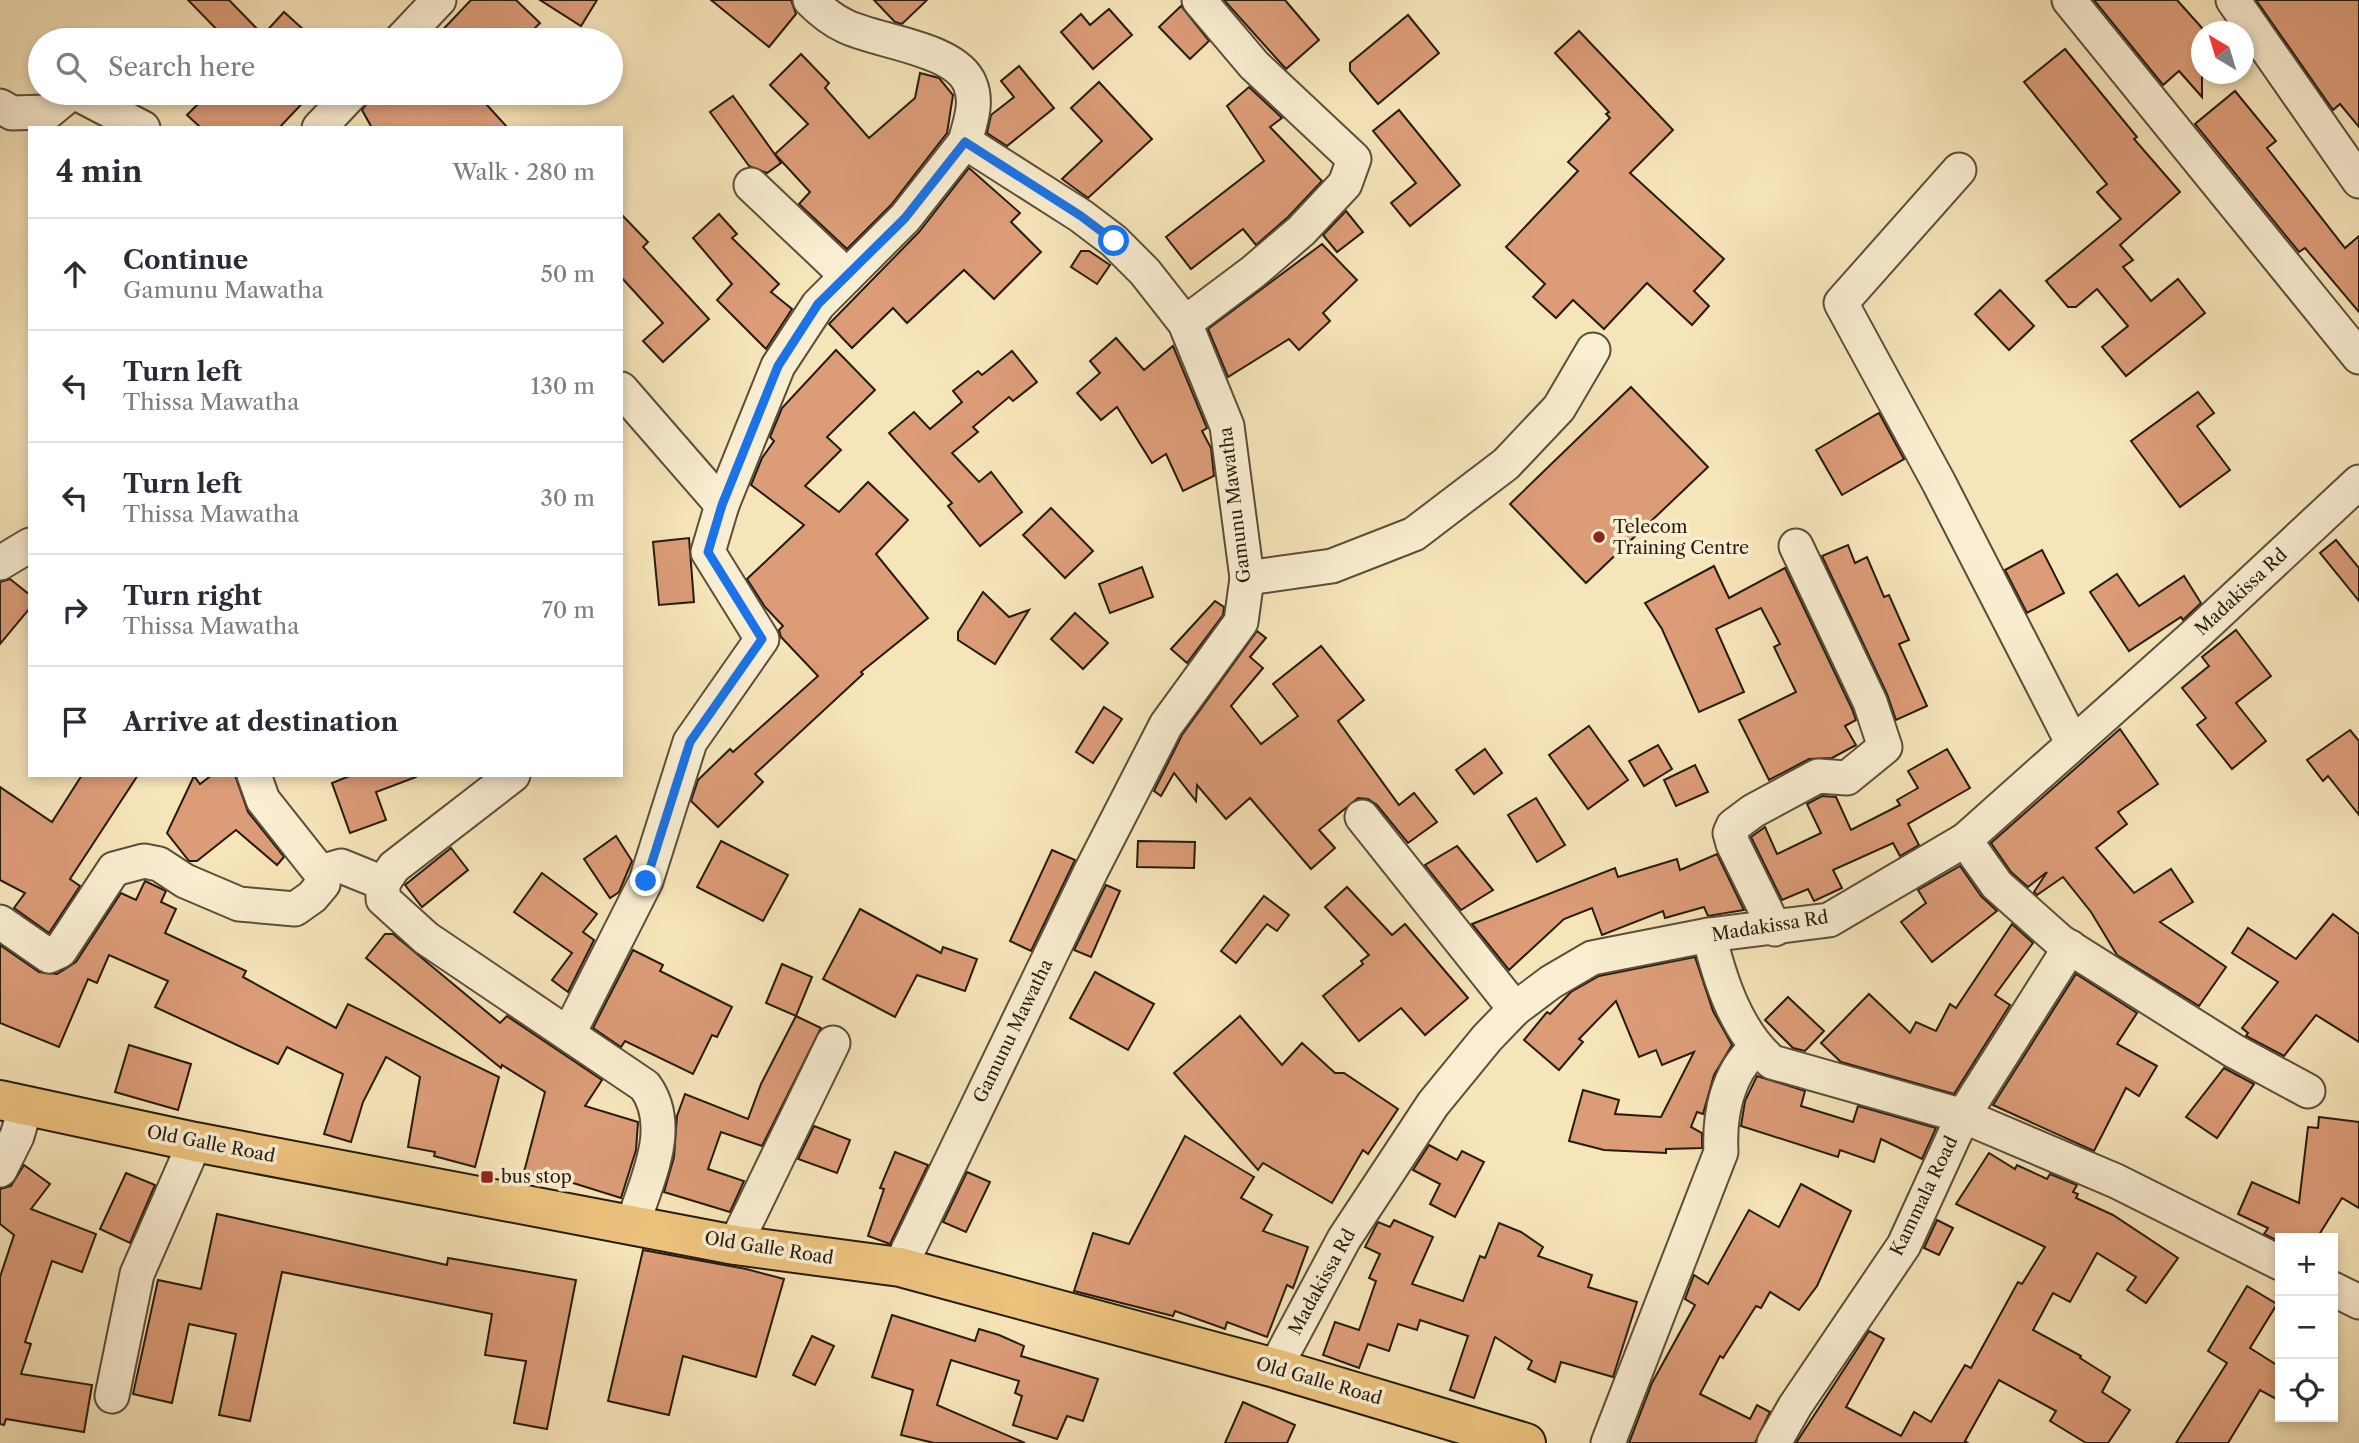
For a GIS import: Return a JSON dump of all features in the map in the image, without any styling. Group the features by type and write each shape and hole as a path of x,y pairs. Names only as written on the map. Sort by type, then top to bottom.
{"highway":[{"name":"Old Galle Road","path":"13,1102 195,1142 735,1245 900,1267 1275,1368 1526,1443"}],"street":[{"path":"412,28 439,0"},
{"path":"569,1033 646,881 690,742 762,639 708,552 722,505 778,366 818,304 905,218 965,142 974,104 971,85 964,72 943,59 845,26 810,0"},
{"path":"1185,323 1254,272 1301,231 1345,184 1354,159 1254,65 1199,0"},
{"path":"2069,0 2359,357"},
{"path":"2233,0 2359,181"},
{"path":"0,106 12,113 48,112 58,105"},
{"path":"98,105 139,126"},
{"path":"321,126 341,105"},
{"name":"Gamunu Mawatha","path":"900,1267 1091,871 1166,725 1241,622 1247,578 1227,426 1185,323 1145,272 1114,241 1081,216 965,142"},
{"path":"1959,170 1841,303 1939,483 2072,742"},
{"path":"751,185 847,276"},
{"path":"1247,578 1332,566 1414,534 1506,464 1559,408 1593,350"},
{"path":"623,392 722,505"},
{"name":"Madakissa Rd","path":"1275,1368 1344,1238 1426,1116 1487,1038 1515,1009 1551,982 1591,958 1709,935 1775,929 1829,920 1965,840 2196,634 2359,482"},
{"path":"0,563 28,546"},
{"path":"1775,929 1733,844 1730,833 1733,826 1753,811 1818,776 1847,778 1885,747 1870,702 1796,546"},
{"path":"0,922 49,956 60,951 114,869 130,862 159,864 213,894 239,904 295,909 323,884 320,872 263,800 255,777"},
{"path":"510,777 410,853 383,883 383,899 426,938 645,1086 658,1108 660,1127 632,1224"},
{"path":"1362,817 1515,1009"},
{"path":"1965,840 1997,885 2070,947 2234,1051 2308,1091"},
{"path":"320,872 341,866 383,883"},
{"path":"1709,935 1721,982 1756,1048 1772,1062 1963,1116 2116,1181 2275,1260"},
{"name":"Kammala Road","path":"1774,1443 1904,1245 1963,1116 2070,947"},
{"path":"735,1245 833,1043"},
{"path":"1608,1443 1721,1152 1719,1125 1729,1091 1741,1060 1756,1048"},
{"path":"0,1170 17,1136 13,1102"},
{"path":"113,1396 137,1274 195,1142"},
{"path":"2338,1292 2359,1302"}],"building":[{"path":"188,0 229,0 256,28 215,28"},
{"path":"471,0 516,0 540,23 535,28 444,28"},
{"path":"540,0 597,0 581,26"},
{"path":"711,0 791,0 796,14 769,47"},
{"path":"874,0 927,0 902,24 895,22"},
{"path":"1224,0 1285,0 1319,40 1286,69"},
{"path":"2094,0 2177,0 2196,21 2191,21 2191,84 2202,84 2202,97 2179,71 2163,85"},
{"path":"2256,0 2359,0 2359,127 2340,104 2333,110"},
{"path":"1181,6 1209,41 1190,59 1159,27"},
{"path":"1109,9 1132,35 1093,69 1061,32 1081,14 1090,25"},
{"path":"284,12 302,28 269,28"},
{"path":"1408,15 1439,53 1378,104 1350,71 1350,63"},
{"path":"1579,31 1673,130 1630,173 1724,259 1694,291 1709,306 1692,325 1647,283 1604,329 1573,300 1556,318 1533,297 1545,284 1506,247 1578,171 1568,162 1610,118 1606,114 1609,112 1555,53"},
{"path":"2065,49 2137,137 2134,139 2180,192 2120,245 2133,260 2123,267 2151,301 2178,279 2205,313 2126,376 2102,347 2128,326 2097,289 2076,307 2068,307 2046,281 2121,219 2097,192 2107,184 2024,82"},
{"path":"801,54 829,83 825,88 869,138 915,98 920,73 939,78 953,95 947,133 891,205 847,249 799,204 810,192 775,154 808,124 770,85"},
{"path":"1019,66 1054,108 1007,146 987,133 991,115 1014,97 1001,81"},
{"path":"1099,82 1152,139 1088,198 1062,179 1102,141 1071,108"},
{"path":"1249,87 1282,118 1270,127 1322,181 1288,217 1256,245 1243,229 1191,269 1166,237 1264,161 1227,106"},
{"path":"2235,91 2276,141 2267,148 2345,248 2359,236 2359,312 2305,248 2299,252 2195,124"},
{"path":"733,96 781,163 767,173 749,166 710,112"},
{"path":"197,105 301,105 281,126 199,126 187,115"},
{"path":"366,105 487,105 506,126 371,126 362,110"},
{"path":"1399,110 1460,185 1410,226 1391,203 1416,183 1373,131"},
{"path":"969,168 1020,213 1011,222 1041,252 994,299 964,270 907,323 893,308 852,348 829,324 919,232"},
{"path":"1346,211 1363,232 1337,252 1323,235"},
{"path":"719,214 737,234 732,238 779,284 771,292 792,309 766,349 717,300 732,284 693,238"},
{"path":"623,216 648,242 643,247 709,319 663,362 643,341 663,323 623,279"},
{"path":"1322,244 1357,280 1323,313 1330,321 1299,350 1289,339 1228,377 1208,329"},
{"path":"1081,251 1089,251 1110,265 1097,284 1071,267"},
{"path":"2000,290 2034,326 2009,350 1975,314"},
{"path":"1116,338 1144,370 1173,346 1207,428 1202,431 1211,448 1214,476 1183,491 1166,454 1152,463 1117,407 1101,420 1077,393 1100,373 1090,361"},
{"path":"836,350 875,390 827,437 841,450 805,486 839,512 868,482 908,520 876,554 928,618 861,672 863,674 755,774 763,782 718,827 691,801 698,780 730,749 733,752 818,676 781,637 779,630 783,626 765,607 747,579 804,525 751,485 762,458 774,441 770,437 782,408"},
{"path":"1012,351 1037,382 1013,401 1009,397 973,427 978,432 952,453 979,482 991,472 1022,512 980,546 948,506 952,503 889,433 914,412 930,429 962,402 953,391 978,371 982,375"},
{"path":"1631,387 1708,467 1586,583 1510,504"},
{"path":"2198,392 2214,413 2197,426 2230,470 2180,507 2131,441"},
{"path":"1879,413 1904,459 1842,495 1816,450"},
{"path":"1051,508 1093,551 1065,578 1023,535"},
{"path":"689,538 694,602 659,605 653,542"},
{"path":"2336,540 2359,568 2359,601 2320,553"},
{"path":"1848,545 1855,563 1867,557 1884,597 1889,595 1909,640 1899,644 1927,706 1896,720 1887,694 1822,556"},
{"path":"2042,550 2064,593 2027,613 2005,570"},
{"path":"1714,566 1729,598 1785,568 1852,709 1856,720 1845,726 1856,745 1832,758 1809,759 1769,780 1739,720 1796,692 1774,647 1780,644 1761,608 1716,629 1744,692 1699,712 1662,629 1645,603"},
{"path":"1142,567 1153,597 1110,613 1099,584"},
{"path":"2117,574 2139,606 2184,576 2201,603 2183,620 2181,617 2129,651 2090,592"},
{"path":"10,579 28,593 28,610 0,644 0,582"},
{"path":"983,592 1009,617 1029,610 995,664 958,640 958,632"},
{"path":"1215,601 1224,607 1223,615 1187,663 1171,649"},
{"path":"1075,613 1108,643 1083,669 1051,639"},
{"path":"2236,630 2271,676 2236,703 2266,741 2232,769 2197,725 2206,718 2182,688 2209,666 2202,657"},
{"path":"1257,631 1266,638 1250,657 1263,668 1231,706 1261,744 1298,716 1273,684 1321,646 1364,700 1338,721 1399,805 1414,793 1437,822 1408,843 1377,805 1368,799 1358,798 1319,830 1335,848 1311,869 1250,798 1226,819 1197,785 1196,801 1174,773 1161,796 1154,791 1182,735"},
{"path":"1104,707 1122,719 1093,763 1076,752"},
{"path":"1589,726 1628,780 1588,809 1549,755"},
{"path":"2120,729 2158,784 2118,812 2127,824 2096,848 2134,893 2171,869 2193,902 2160,922 2226,967 2199,1006 2117,955 2091,912 2063,877 2037,895 2034,892 2047,872 2028,887 2011,872 1991,843"},
{"path":"2350,730 2359,741 2359,815 2328,776 2323,781 2307,760"},
{"path":"1658,745 1672,769 1644,786 1629,761"},
{"path":"1485,749 1502,773 1474,794 1456,770"},
{"path":"1947,749 1970,788 1908,824 1919,845 1900,856 1893,843 1833,870 1842,888 1814,901 1808,889 1782,900 1751,837 1765,827 1777,854 1821,833 1807,804 1822,796 1836,797 1851,830 1900,805 1897,800 1918,788 1908,771"},
{"path":"1695,765 1708,792 1676,806 1664,780"},
{"path":"81,777 137,777 70,879 80,886 49,933 14,908 25,893 0,880 0,787 52,822"},
{"path":"194,777 200,784 209,777 236,777 248,812 284,857 277,865 236,830 197,861 189,861 167,833"},
{"path":"347,777 416,777 376,792 386,820 350,833 332,783"},
{"path":"1536,798 1565,845 1537,862 1508,815"},
{"path":"616,836 632,861 619,892 610,898 584,859"},
{"path":"721,841 788,875 763,921 697,887"},
{"path":"1138,841 1195,842 1194,868 1137,867"},
{"path":"1457,846 1493,890 1461,910 1425,865"},
{"path":"451,848 468,870 422,907 405,885"},
{"path":"1052,850 1075,860 1031,951 1010,941"},
{"path":"1717,854 1744,910 1708,916 1704,907 1665,918 1663,911 1602,935 1592,908 1564,919 1509,970 1472,924 1615,868 1618,877 1677,859 1680,870"},
{"path":"1960,866 1981,896 1997,911 1932,962 1901,922 1926,903 1918,890"},
{"path":"542,873 597,914 583,932 594,940 568,992 552,980 572,953 514,912"},
{"path":"145,881 166,891 161,902 176,909 165,933 246,971 243,977 336,1028 348,1004 499,1077 475,1167 434,1156 435,1152 408,1147 420,1077 386,1057 363,1102 351,1142 324,1134 343,1074 287,1047 278,1064 155,1007 168,981 109,955 97,983 88,979 59,1047 0,1023 0,945 39,972 57,974 76,962 121,893 136,900"},
{"path":"1106,885 1120,891 1091,957 1074,950"},
{"path":"1347,887 1392,935 1405,924 1468,998 1425,1035 1401,1008 1359,1041 1323,996 1363,964 1361,961 1369,955 1325,907"},
{"path":"1264,896 1289,915 1277,931 1267,924 1236,963 1221,951"},
{"path":"860,909 941,953 943,947 977,959 965,991 917,975 895,1017 823,979"},
{"path":"2333,914 2359,934 2359,1042 2316,1015 2284,1056 2246,1036 2248,1033 2242,1028 2278,982 2232,953 2248,928 2296,959"},
{"path":"2012,924 2033,943 1995,995 2010,1005 1954,1094 1841,1062 1821,1043 1869,994 1910,1033 1916,1022 1936,1031 1950,1004 1956,1008"},
{"path":"385,934 393,934 500,1023 507,1016 602,1080 585,1106 638,1122 636,1150 621,1198 557,1178 524,1172 545,1092 502,1065 501,1068 366,958"},
{"path":"633,950 663,965 660,971 732,1007 717,1037 712,1035 693,1074 625,1041 621,1047 593,1028"},
{"path":"1695,957 1713,1011 1732,1045 1714,1075 1703,1114 1697,1112 1691,1127 1702,1133 1702,1148 1666,1149 1666,1153 1604,1150 1569,1141 1583,1090 1619,1100 1615,1114 1661,1117 1694,1052 1662,1065 1656,1050 1639,1057 1616,1001 1579,1039 1583,1042 1559,1070 1524,1040 1547,1012 1550,1014 1571,992 1599,976"},
{"path":"782,964 812,977 796,1016 766,1003"},
{"path":"1095,972 1154,1004 1128,1050 1070,1018"},
{"path":"2076,974 2137,1013 2117,1044 2157,1066 2139,1096 2126,1088 2094,1151 1993,1105"},
{"path":"1788,997 1824,1031 1805,1051 1793,1048 1765,1020"},
{"path":"796,1016 821,1028 762,1146 721,1132 708,1169 744,1181 730,1212 664,1192 674,1157 677,1116 685,1094 748,1119 761,1084"},
{"path":"1240,1016 1282,1065 1302,1043 1335,1073 1344,1073 1398,1109 1368,1154 1363,1150 1332,1203 1263,1163 1258,1170 1174,1073"},
{"path":"129,1045 191,1064 178,1110 115,1092"},
{"path":"2224,1068 2254,1084 2217,1138 2186,1117"},
{"path":"1757,1076 1805,1091 1801,1106 1853,1122 1858,1106 1936,1128 1922,1159 1881,1139 1874,1162 1840,1150 1838,1157 1741,1126 1745,1101"},
{"path":"2319,1117 2359,1122 2359,1208 2342,1198 2320,1233 2275,1233 2275,1240 2264,1234 2268,1228 2238,1214 2252,1182 2299,1203 2308,1127 2318,1128"},
{"path":"814,1126 850,1140 837,1173 798,1159"},
{"path":"1185,1136 1254,1177 1241,1198 1272,1215 1263,1231 1308,1247 1293,1288 1287,1285 1267,1337 1227,1322 1225,1329 1175,1311 1173,1316 1074,1291 1093,1233 1129,1244"},
{"path":"1429,1145 1457,1160 1462,1151 1484,1162 1455,1217 1430,1204 1440,1184 1413,1170"},
{"path":"895,1152 928,1165 890,1244 868,1236 884,1189 880,1188"},
{"path":"1989,1153 2015,1169 2017,1165 2047,1179 2050,1174 2077,1185 2073,1192 2078,1194 2076,1198 2113,1215 2178,1258 2146,1303 2127,1290 2136,1277 2097,1253 2070,1302 2053,1293 2033,1330 2081,1356 2080,1358 2110,1377 2102,1392 2130,1410 2108,1443 2086,1443 2050,1421 2056,1411 1999,1380 1965,1441 1968,1443 1796,1443 1869,1331 1884,1339 1846,1407 1901,1436 1914,1412 1931,1422 1965,1365 1971,1368 2018,1282 2022,1284 2045,1247 1956,1204"},
{"path":"24,1165 50,1184 31,1209 96,1234 82,1272 52,1261 25,1342 31,1344 21,1374 92,1385 84,1432 6,1419 4,1425 0,1424 0,1277 14,1235 0,1224 0,1189 11,1186"},
{"path":"967,1172 990,1182 966,1232 943,1222"},
{"path":"126,1173 155,1185 130,1243 100,1229"},
{"path":"1801,1184 1851,1211 1817,1286 1799,1310 1770,1292 1761,1308 1756,1306 1723,1358 1720,1356 1700,1394 1750,1419 1757,1405 1770,1412 1755,1443 1629,1443 1652,1383 1695,1305 1685,1299 1694,1275 1708,1284 1749,1210 1779,1227"},
{"path":"217,1214 447,1265 448,1258 576,1280 547,1429 514,1423 526,1361 485,1355 492,1314 282,1272 250,1421 219,1415 236,1334 189,1324 172,1403 133,1394 158,1280 201,1289"},
{"path":"1394,1220 1433,1237 1412,1284 1463,1301 1480,1256 1485,1258 1499,1223 1521,1232 1543,1247 1538,1256 1592,1275 1588,1287 1637,1302 1613,1377 1561,1362 1555,1382 1528,1369 1532,1361 1495,1337 1474,1398 1450,1390 1468,1336 1420,1320 1417,1330 1398,1324 1389,1351 1368,1344 1359,1368 1323,1355 1335,1322 1359,1330 1376,1281 1369,1278 1380,1254 1365,1247 1378,1222 1390,1227"},
{"path":"1937,1220 1953,1228 1939,1255 1924,1248"},
{"path":"643,1250 746,1269 784,1279 756,1377 683,1356 669,1415 608,1401"},
{"path":"2247,1286 2275,1303 2275,1307 2250,1348 2275,1364 2275,1398 2260,1390 2228,1443 2176,1443 2227,1363 2208,1351"},
{"path":"892,1315 975,1341 979,1329 999,1335 1024,1346 1021,1356 1098,1379 1083,1421 1067,1416 1057,1439 1013,1425 1022,1396 1015,1393 1019,1381 951,1360 937,1405 1025,1443 934,1443 901,1435 913,1390 872,1377"},
{"path":"812,1336 834,1346 815,1385 793,1375"},
{"path":"1243,1402 1295,1425 1287,1443 1225,1443"}],"place":[{"name":"Telecom Training Centre","path":"1599,537"},
{"name":"bus stop","path":"487,1177"}],"route":[{"path":"646,881 690,742 762,639 708,552 722,505 778,366 818,304 905,218 965,142 1081,216 1114,241"}]}
